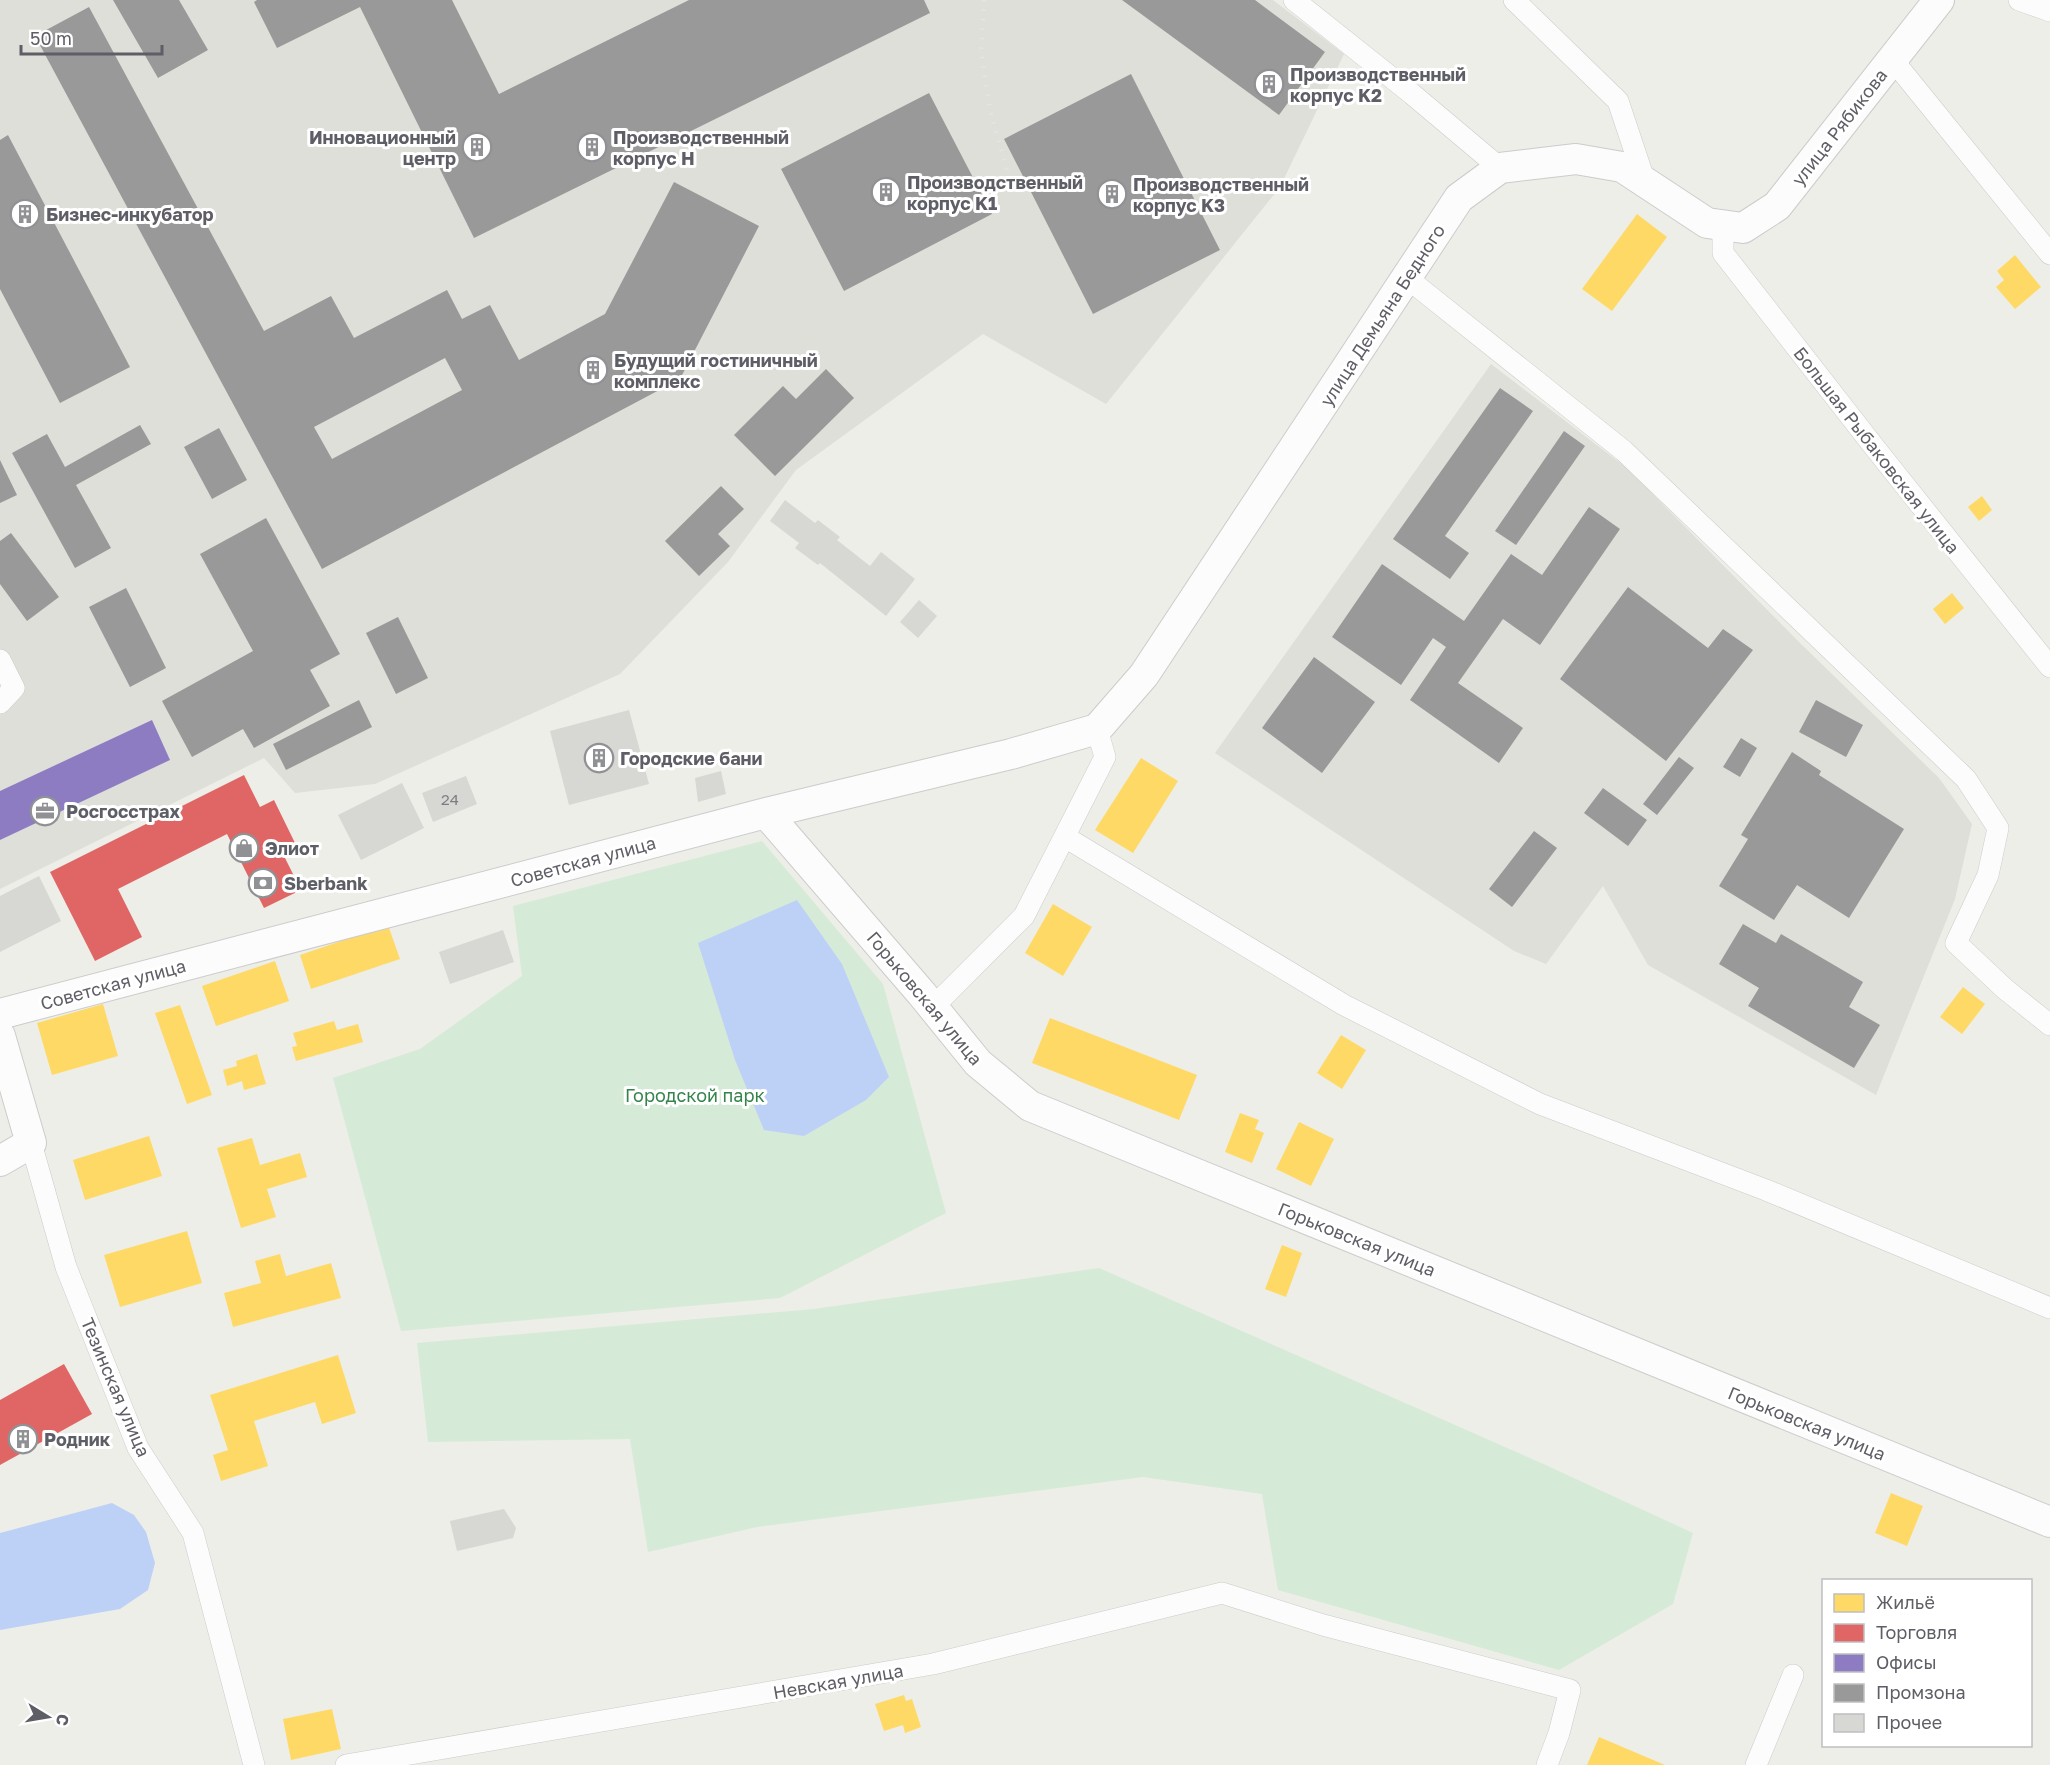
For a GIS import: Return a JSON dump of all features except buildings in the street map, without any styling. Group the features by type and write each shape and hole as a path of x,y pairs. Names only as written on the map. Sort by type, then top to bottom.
{"main road":[{"name":"улица Рябикова","path":"1723,225 1743,228 1777,206 1939,0"},
{"name":"улица Демьяна Бедного","path":"1097,729 1144,675 1459,198 1500,168 1576,159 1622,167 1707,223 1723,225"},
{"name":"Советская улица","path":"0,1014 766,813 1011,754 1097,729"},
{"name":"Горьковская улица","path":"766,813 933,1007 978,1063 1030,1106 2050,1522"},
{"name":"Тезинская улица","path":"0,1036 31,1143"},
{"path":"0,1161 31,1143"}],"street":[{"path":"1294,0 1412,93 1500,168"},
{"path":"1514,0 1618,101 1645,182"},
{"path":"2019,0 2050,11"},
{"path":"1892,59 2050,254"},
{"name":"Большая Рыбаковская улица","path":"1723,225 1723,253 2050,667"},
{"path":"1407,278 1624,451 1966,779 1998,828 1988,875 1956,943 2050,1025"},
{"path":"0,660 14,688 0,703"},
{"path":"933,1007 1024,916 1105,757 1097,729"},
{"path":"1065,837 1344,1005 1540,1104 1766,1190 2050,1308"},
{"name":"Тезинская улица","path":"31,1143 66,1267 138,1448 193,1533 254,1765"},
{"name":"Невская улица","path":"346,1765 933,1664 1222,1593 1323,1624 1570,1690 1559,1733 1547,1765"},
{"path":"1756,1765 1793,1675"}],"shaded area":[{"path":"0,0 1273,0 1344,54 1280,187 1106,404 983,334 796,470 728,562 620,674 375,784 295,793 264,758 0,889 0,703 14,688 0,659"},
{"path":"1491,364 1628,469 1798,641 1939,778 1972,824 1955,899 1876,1095 1648,965 1603,886 1546,964 1514,951 1215,753"}],"green space":[{"name":"Городской парк","path":"762,841 883,984 946,1213 780,1298 401,1331 333,1078 420,1049 522,976 513,906"},
{"path":"1099,1268 1539,1462 1693,1533 1673,1604 1559,1670 1278,1590 1262,1494 1143,1477 757,1527 648,1552 630,1439 428,1442 417,1343 814,1309"}],"water":[{"path":"797,900 842,964 889,1077 866,1100 804,1136 764,1130 735,1060 698,943"},
{"path":"112,1503 134,1515 146,1532 155,1563 148,1590 120,1609 0,1630 0,1533"}],"railway":[{"path":"984,0 981,51 990,110 1010,180"}],"place":[{"name":"Производственный корпус K2","path":"1269,84"},
{"name":"Инновационный центр","path":"477,147"},
{"name":"Производственный корпус H","path":"592,147"},
{"name":"Производственный корпус K1","path":"886,192"},
{"name":"Производственный корпус K3","path":"1112,194"},
{"name":"Бизнес-инкубатор","path":"25,214"},
{"name":"Будущий гостиничный комплекс","path":"593,370"},
{"name":"Городские бани","path":"599,758"},
{"name":"Росгосстрах","path":"45,811"},
{"name":"Элиот","path":"244,848"},
{"name":"Sberbank","path":"263,883"},
{"name":"Родник","path":"23,1439"}]}
